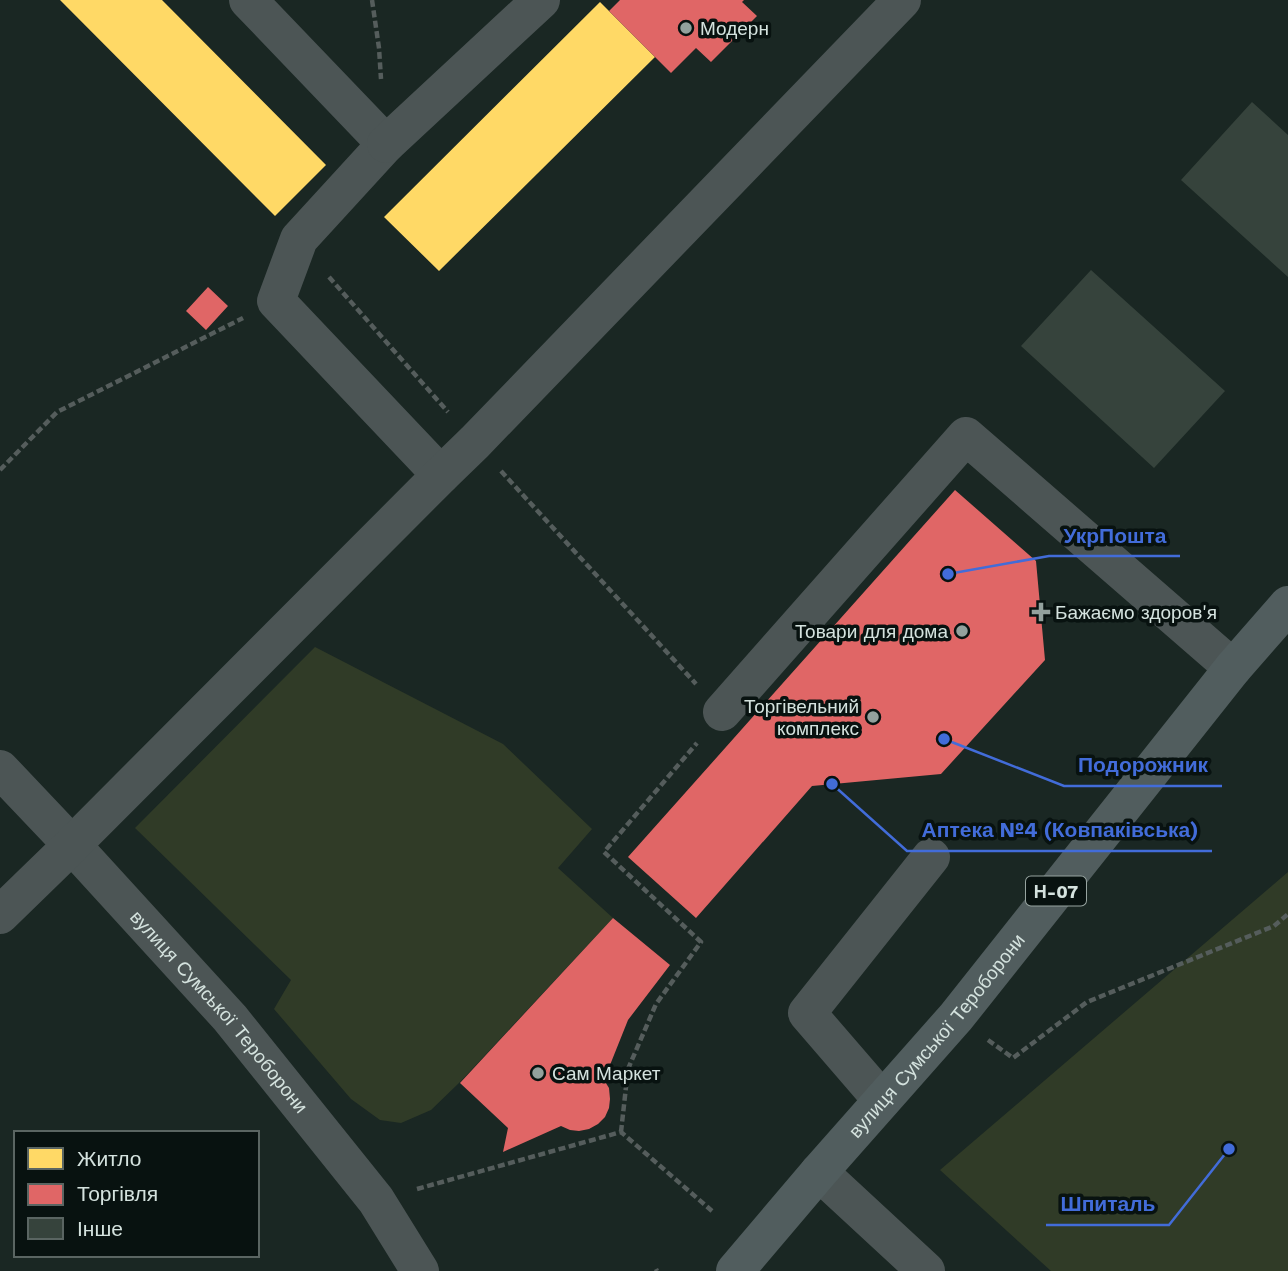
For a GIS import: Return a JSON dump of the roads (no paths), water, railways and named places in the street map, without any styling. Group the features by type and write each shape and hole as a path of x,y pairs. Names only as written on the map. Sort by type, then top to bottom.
{"main road":[{"name":"вулиця Сумської Тероборони","path":"734,1271 956,1017 1233,668 1288,605"}],"street":[{"path":"248,0 386,144"},
{"path":"441,475 276,302 299,239 386,144 541,0"},
{"path":"0,915 475,442 902,0"},
{"path":"722,712 966,436 1233,668"},
{"name":"вулиця Сумської Тероборони","path":"0,769 230,1018 376,1200 419,1271"},
{"path":"882,1100 807,1013 931,857"},
{"path":"818,1172 926,1271"}],"place":[{"name":"Модерн","path":"686,28"},
{"name":"УкрПошта","path":"948,574"},
{"name":"Бажаємо здоров'я","path":"1041,612"},
{"name":"Товари для дома","path":"962,631"},
{"name":"Торгівельний комплекс","path":"873,717"},
{"name":"Подорожник","path":"944,739"},
{"name":"Аптека №4 (Ковпаківська)","path":"832,784"},
{"name":"Сам Маркет","path":"538,1073"},
{"name":"Шпиталь","path":"1229,1149"}]}
